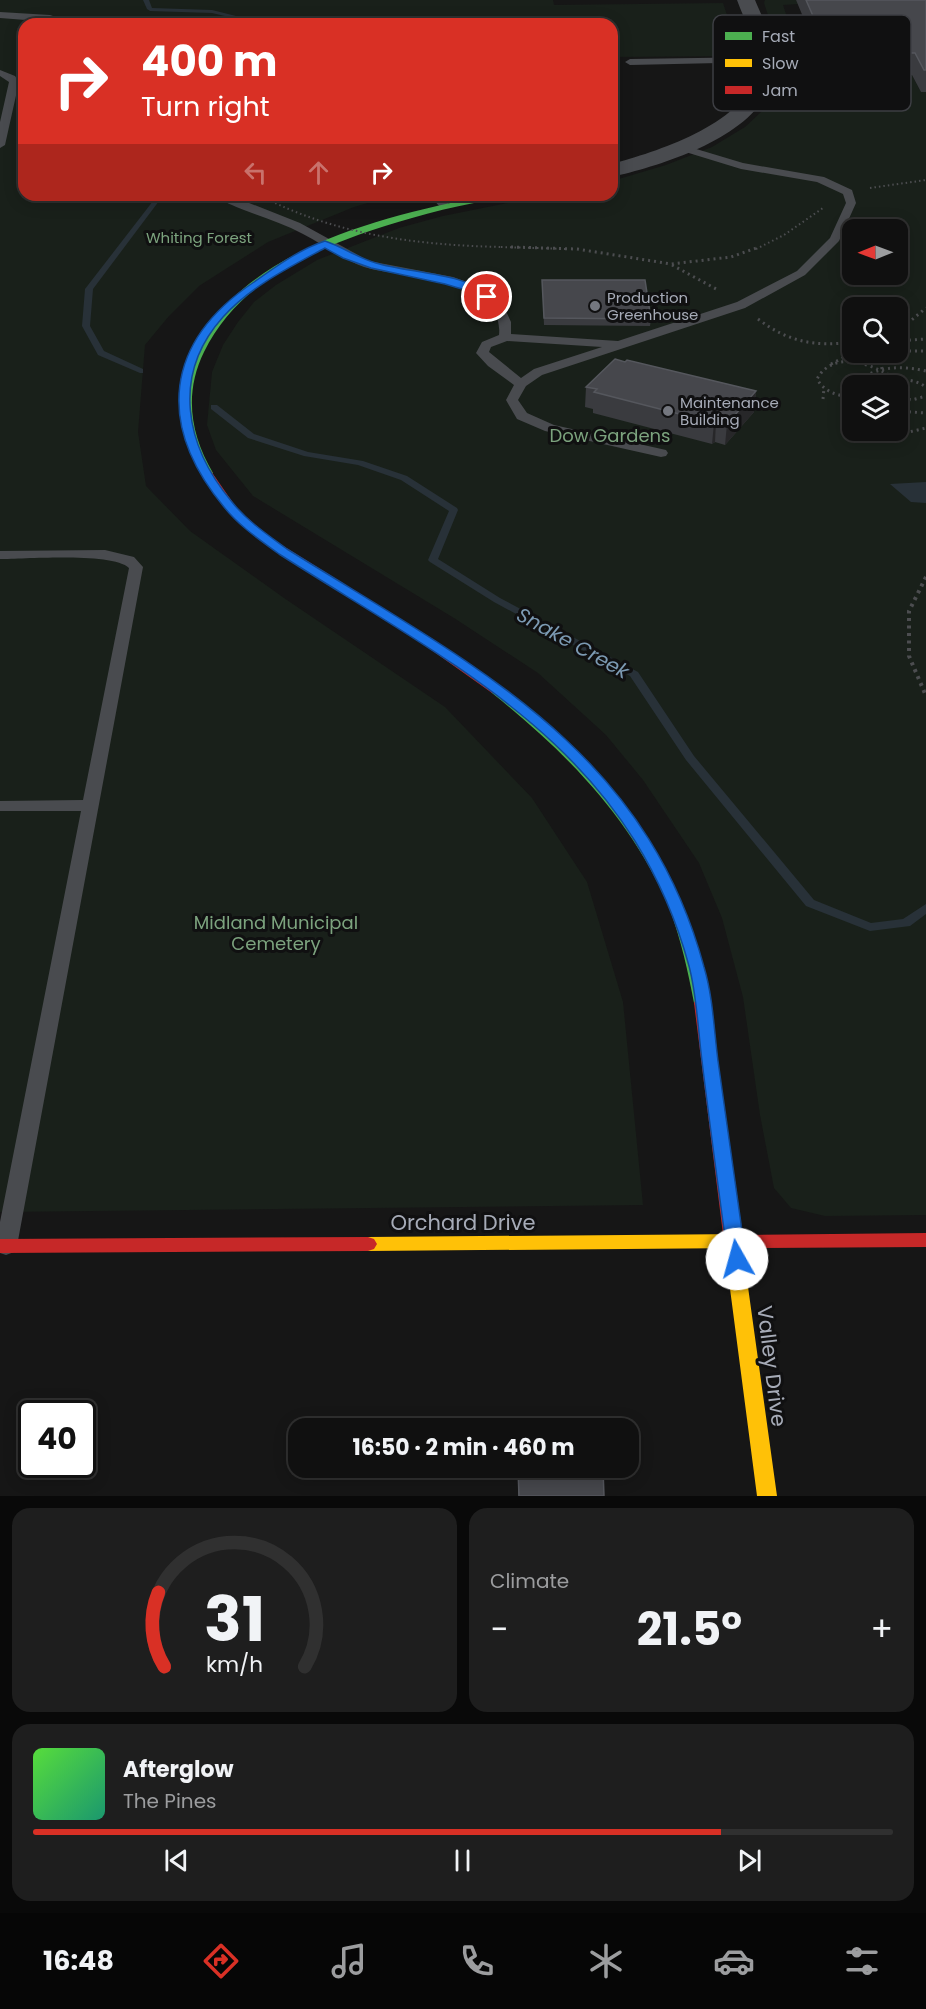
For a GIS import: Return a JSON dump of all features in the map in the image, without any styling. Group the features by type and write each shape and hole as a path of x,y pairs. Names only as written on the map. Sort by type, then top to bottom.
{"street":[{"path":"746,0 751,15"},
{"path":"618,169 683,148 707,136 741,111"},
{"name":"Valley Drive","path":"470,201 395,219 325,244 268,275 243,293 221,313 204,334 190,361 184,387 184,412 188,436 204,474 229,506 253,530 283,552 490,682 535,717 574,753 618,803 655,861 680,915 697,969 735,1241 767,1496"},
{"name":"Orchard Drive","path":"3,1246 926,1240"}],"lane":[{"path":"0,15 50,18"},
{"path":"630,62 713,66"},
{"path":"0,74 12,78 14,82 0,145"},
{"path":"661,453 550,428 522,416 512,400 521,384 538,372 741,305 801,273 835,239 851,203 848,192 820,179 741,166 683,148"},
{"path":"235,201 306,231 346,256 374,266 447,281 476,290 498,305 506,328 505,337"},
{"path":"440,201 445,206"},
{"path":"521,384 482,353 486,345 505,337 626,344"},
{"path":"0,555 105,554 129,560 136,567 3,1246"},
{"path":"0,806 91,805"}],"path":[{"path":"272,201 308,218 387,238 472,246 577,249 671,264 731,257 752,251 784,235 848,192 926,180"},
{"path":"908,323 926,308"},
{"path":"908,340 926,339"},
{"path":"908,350 926,351"},
{"path":"842,357 819,372 817,378 824,388 842,396"},
{"path":"827,366 854,362 882,369 890,375"},
{"path":"880,363 882,369"},
{"path":"868,375 894,367 926,371"},
{"path":"908,380 925,386"},
{"path":"823,399 824,388"},
{"path":"908,397 926,396"},
{"path":"920,398 926,404"},
{"path":"908,412 926,413"},
{"path":"908,432 926,428"},
{"path":"926,577 909,610 909,656 926,696"}],"green space":[{"name":"Midland Municipal Cemetery","path":"0,0 553,0 554,5 723,3 727,15 713,15 713,56 618,57 618,18 18,18 18,201 374,201 268,242 199,286 169,316 145,345 138,432 146,486 190,531 445,707 532,798 587,882 623,1002 643,1205 0,1212"},
{"path":"765,0 796,0 798,4 783,5 786,15 768,15"},
{"name":"Dow Gardens","path":"911,75 921,92 926,92 926,1215 825,1216 791,1208 774,1188 760,1115 743,997 722,918 699,863 643,780 606,735 538,673 454,618 253,496 216,450 207,425 212,372 223,345 238,322 254,302 276,285 317,260 399,228 443,216 518,201 618,201 618,179 666,165 712,147 745,127 762,111 911,111"}],"shaded area":[{"path":"926,482 926,503 911,502 890,484"}],"building":[{"path":"806,0 926,0 926,70 915,53 911,53 911,15 813,15"},
{"name":"Production Greenhouse","path":"542,280 645,280 651,319 544,318"},
{"path":"615,359 756,391 727,424 716,421 714,423 594,392 597,389 586,387"},
{"path":"518,1478 603,1478 604,1496 519,1496"}],"waterway":[{"name":"Snake Creek","path":"146,0 150,9 223,13 233,16 232,18"},
{"name":"Snake Creek","path":"140,371 101,353 86,326 89,289 156,201"},
{"name":"Snake Creek","path":"214,407 251,436 307,454 360,463 404,478 454,510 433,560 497,600 634,674 690,758 810,903 870,927 906,923 926,908"}],"traffic: fast":[{"path":"207,473 195,449 187,422 188,381 191,368 210,328 240,295 277,268 320,246 413,215 472,201"},
{"path":"497,690 535,720 570,753 602,788 631,826 656,867 677,910 692,955 702,1003"}],"traffic: slow":[{"path":"368,1244 744,1241"},
{"path":"735,1258 767,1496"}],"traffic: jam":[{"path":"207,473 234,512 268,541 427,641 497,690"},
{"path":"702,1003 735,1258"},
{"path":"744,1241 926,1240"},
{"path":"0,1246 368,1244"}],"place":[{"name":"Production Greenhouse","path":"595,306"},
{"name":"Maintenance Building","path":"668,411"}],"route":[{"path":"487,297 476,290 447,281 374,266 346,256 325,244 268,275 243,293 221,313 204,334 190,361 184,387 184,412 188,436 204,474 229,506 253,530 283,552 490,682 535,717 574,753 618,803 655,861 680,915 697,969 737,1259"}],"park label":[{"name":"Whiting Forest","path":"199,237"}]}
